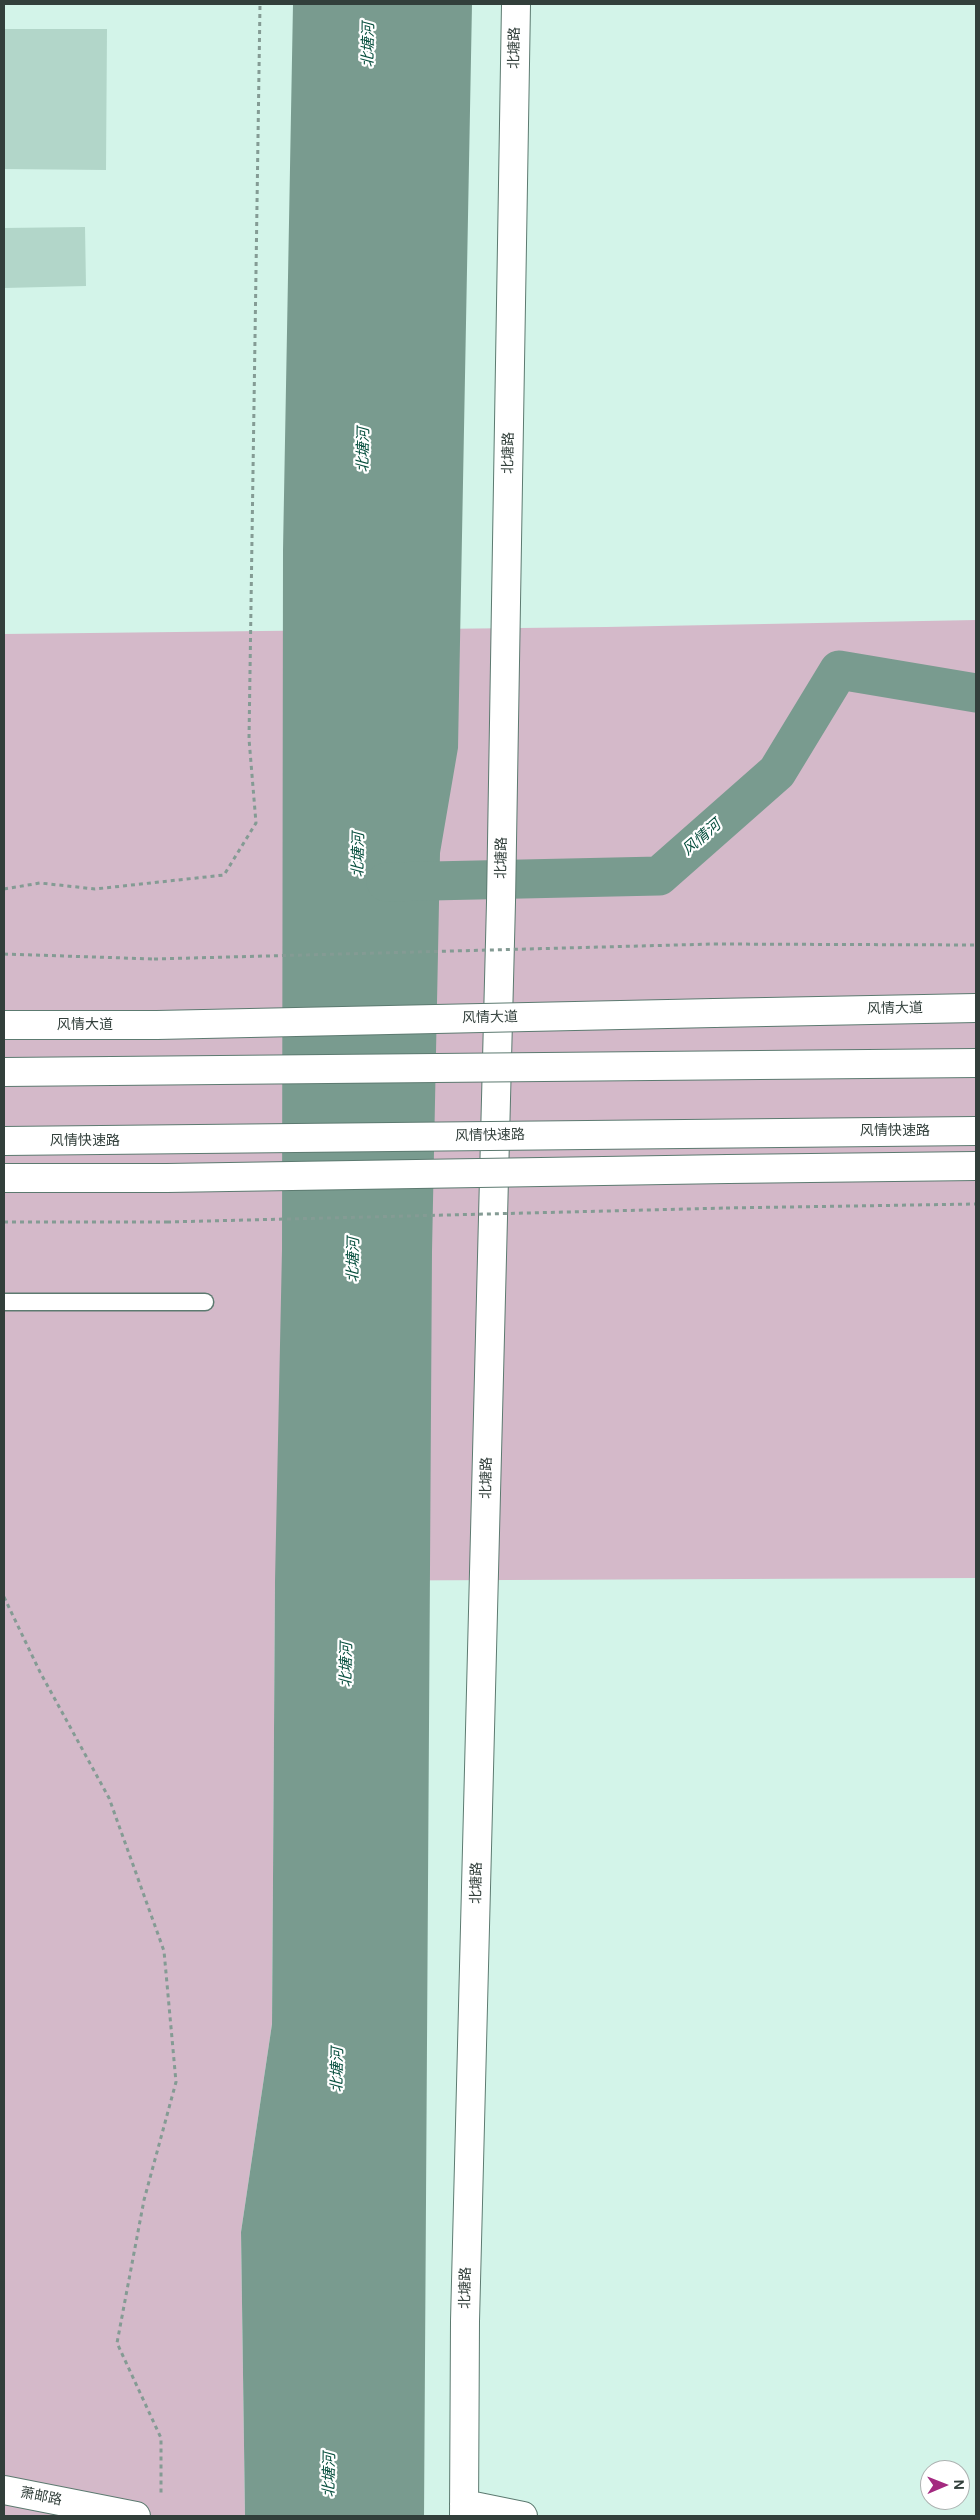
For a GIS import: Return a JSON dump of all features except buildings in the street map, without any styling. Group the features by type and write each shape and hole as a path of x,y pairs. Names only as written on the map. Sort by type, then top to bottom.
{"main road":[{"name":"北塘路","path":"464,2510 466,2320 501,902 516,4"},
{"name":"风情大道","path":"4,1025 156,1025 976,1008"},
{"path":"4,1072 976,1064"},
{"name":"风情快速路","path":"4,1141 976,1131"},
{"path":"4,1178 167,1178 728,1168 976,1166"},
{"name":"萧邮路","path":"4,2490 136,2516"},
{"path":"464,2510 524,2516"}],"lane":[{"path":"4,1302 205,1302"}],"path":[{"path":"4,889 40,883 95,889 224,875 256,823 249,740 260,4"},
{"path":"4,954 154,959 714,944 976,945"},
{"path":"4,1222 167,1222 726,1208 976,1204"},
{"path":"4,1597 40,1672 109,1798 164,1951 176,2082 144,2200 117,2343 161,2438 161,2497"}],"shaded area":[{"path":"976,620 976,1578 275,1581 272,2024 241,2232 245,2516 4,2516 4,634 606,627"}],"water":[{"name":"北塘河","path":"293,4 472,4 458,748 440,853 432,1251 424,2516 245,2516 241,2232 272,2024 275,1581 282,1250 283,550"}],"waterway":[{"name":"风情河","path":"386,882 659,876 777,772 839,670 976,693"}]}
